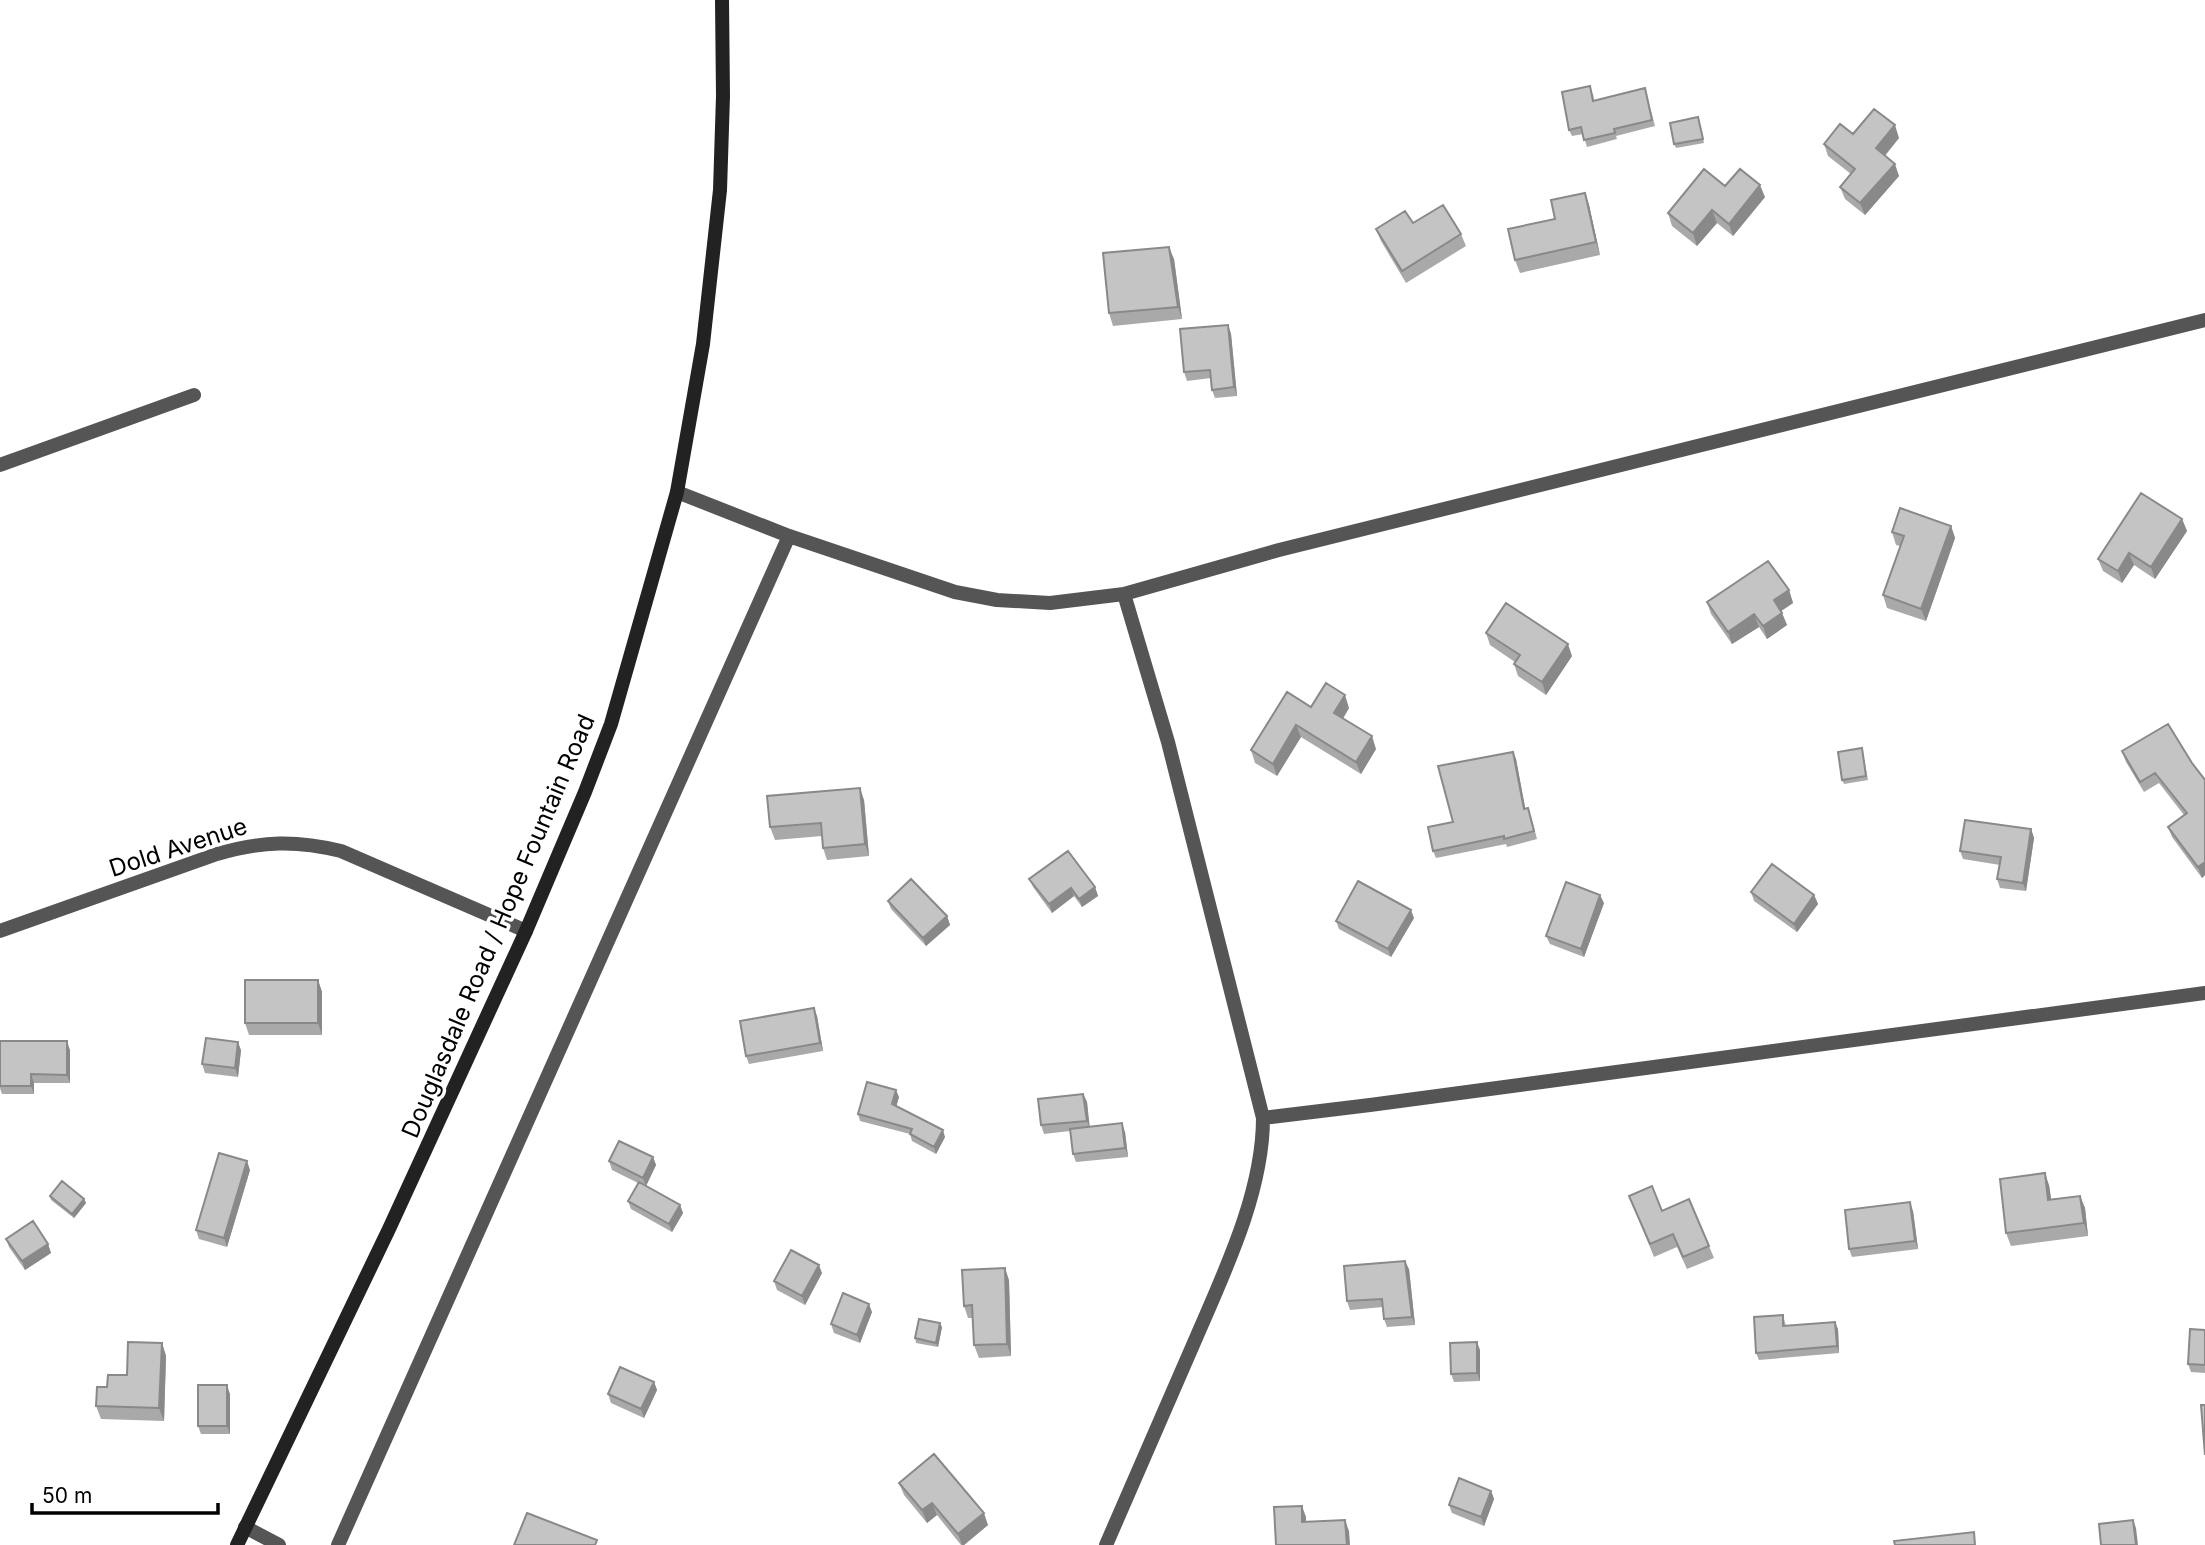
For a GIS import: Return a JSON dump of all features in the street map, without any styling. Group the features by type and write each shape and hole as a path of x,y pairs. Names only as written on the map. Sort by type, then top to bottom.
{"main road":[{"name":"Douglasdale Road / Hope Fountain Road","path":"237,1545 389,1229 526,931 611,724 677,492 703,344 719,202 723,96 722,0"}],"street":[{"path":"677,492 789,536 955,592 997,600 1050,603 1124,594 1279,550 2205,320"},
{"path":"0,465 194,395"},
{"path":"338,1545 789,536"},
{"path":"1106,1545 1211,1302 1244,1216 1260,1163 1263,1118 1168,742 1124,594"},
{"name":"Dold Avenue","path":"0,931 217,854 279,842 310,844 341,851 526,931"},
{"path":"1263,1118 2205,993"},
{"path":"245,1527 279,1545"}],"building":[{"path":"1590,86 1593,101 1645,88 1652,120 1584,140 1581,127 1569,130 1562,92"},
{"path":"1874,109 1895,125 1876,148 1895,164 1860,203 1840,187 1855,169 1824,144 1840,124 1853,134"},
{"path":"1698,117 1703,139 1674,144 1670,123"},
{"path":"1704,169 1725,186 1740,169 1760,185 1729,224 1712,210 1693,233 1668,213"},
{"path":"1585,193 1596,242 1515,260 1508,229 1555,219 1551,200"},
{"path":"1443,205 1461,234 1402,271 1376,229 1405,211 1413,223"},
{"path":"1169,247 1178,307 1109,313 1103,253"},
{"path":"1228,325 1234,387 1212,390 1210,370 1184,372 1180,329"},
{"path":"2141,493 2182,519 2151,567 2129,553 2118,571 2098,559"},
{"path":"1900,508 1951,526 1921,609 1883,595 1904,536 1892,532"},
{"path":"1768,561 1789,590 1774,600 1782,613 1763,626 1754,614 1728,632 1707,602"},
{"path":"1506,603 1568,644 1542,682 1514,664 1520,655 1486,633"},
{"path":"1326,683 1345,695 1334,713 1372,736 1356,762 1296,725 1273,764 1251,750 1287,692 1311,707"},
{"path":"2168,724 2205,780 2205,862 2198,867 2168,827 2187,813 2155,773 2140,782 2122,751"},
{"path":"1862,748 1866,776 1842,780 1838,752"},
{"path":"1513,752 1524,809 1528,808 1534,831 1433,851 1428,827 1453,822 1438,766"},
{"path":"860,788 865,844 823,848 821,823 770,827 767,796"},
{"path":"1965,820 2031,829 2023,883 1997,879 2001,857 1960,851"},
{"path":"1068,851 1095,887 1079,899 1071,888 1049,904 1029,879"},
{"path":"1772,864 1814,895 1794,924 1751,892"},
{"path":"911,879 947,916 923,938 888,901"},
{"path":"1358,881 1411,910 1388,949 1336,921"},
{"path":"1566,882 1600,895 1581,949 1546,936"},
{"path":"245,980 318,980 318,1023 245,1023"},
{"path":"814,1008 820,1043 746,1056 740,1021"},
{"path":"206,1038 238,1042 235,1068 202,1064"},
{"path":"0,1041 67,1041 67,1075 31,1074 31,1086 0,1086"},
{"path":"867,1082 896,1090 892,1104 943,1130 934,1147 910,1134 912,1129 858,1114"},
{"path":"1083,1094 1087,1121 1041,1125 1038,1099"},
{"path":"1122,1123 1125,1148 1073,1154 1070,1129"},
{"path":"619,1141 653,1157 643,1178 609,1161"},
{"path":"219,1153 247,1161 224,1238 196,1230"},
{"path":"2045,1173 2048,1200 2080,1196 2084,1223 2006,1233 2000,1179"},
{"path":"62,1181 84,1199 72,1214 50,1196"},
{"path":"639,1182 680,1205 669,1224 628,1201"},
{"path":"1652,1186 1662,1211 1689,1199 1709,1246 1683,1257 1673,1234 1650,1244 1629,1196"},
{"path":"1910,1202 1915,1241 1849,1249 1845,1210"},
{"path":"33,1221 48,1244 22,1261 6,1239"},
{"path":"791,1250 819,1265 802,1296 774,1281"},
{"path":"1405,1261 1412,1317 1384,1319 1382,1299 1347,1301 1344,1266"},
{"path":"1005,1268 1007,1344 974,1345 972,1305 964,1306 962,1270"},
{"path":"843,1293 869,1304 857,1335 831,1324"},
{"path":"1783,1315 1783,1326 1835,1322 1837,1346 1756,1353 1754,1317"},
{"path":"919,1319 940,1323 936,1343 915,1338"},
{"path":"2190,1329 2205,1330 2205,1365 2188,1364"},
{"path":"128,1342 162,1343 159,1408 96,1406 97,1387 107,1387 108,1375 127,1375"},
{"path":"1477,1342 1477,1373 1451,1374 1450,1343"},
{"path":"620,1367 654,1382 641,1409 608,1394"},
{"path":"198,1385 227,1385 227,1426 198,1426"},
{"path":"2201,1405 2205,1405 2205,1455"},
{"path":"934,1454 984,1513 958,1534 932,1503 922,1510 899,1483"},
{"path":"1459,1478 1491,1491 1481,1517 1449,1505"},
{"path":"1302,1506 1302,1522 1345,1520 1347,1545 1276,1545 1274,1507"},
{"path":"527,1513 597,1540 595,1545 514,1545"},
{"path":"2133,1520 2136,1545 2101,1545 2099,1524"},
{"path":"1974,1532 1975,1545 1895,1545 1894,1541"}]}
